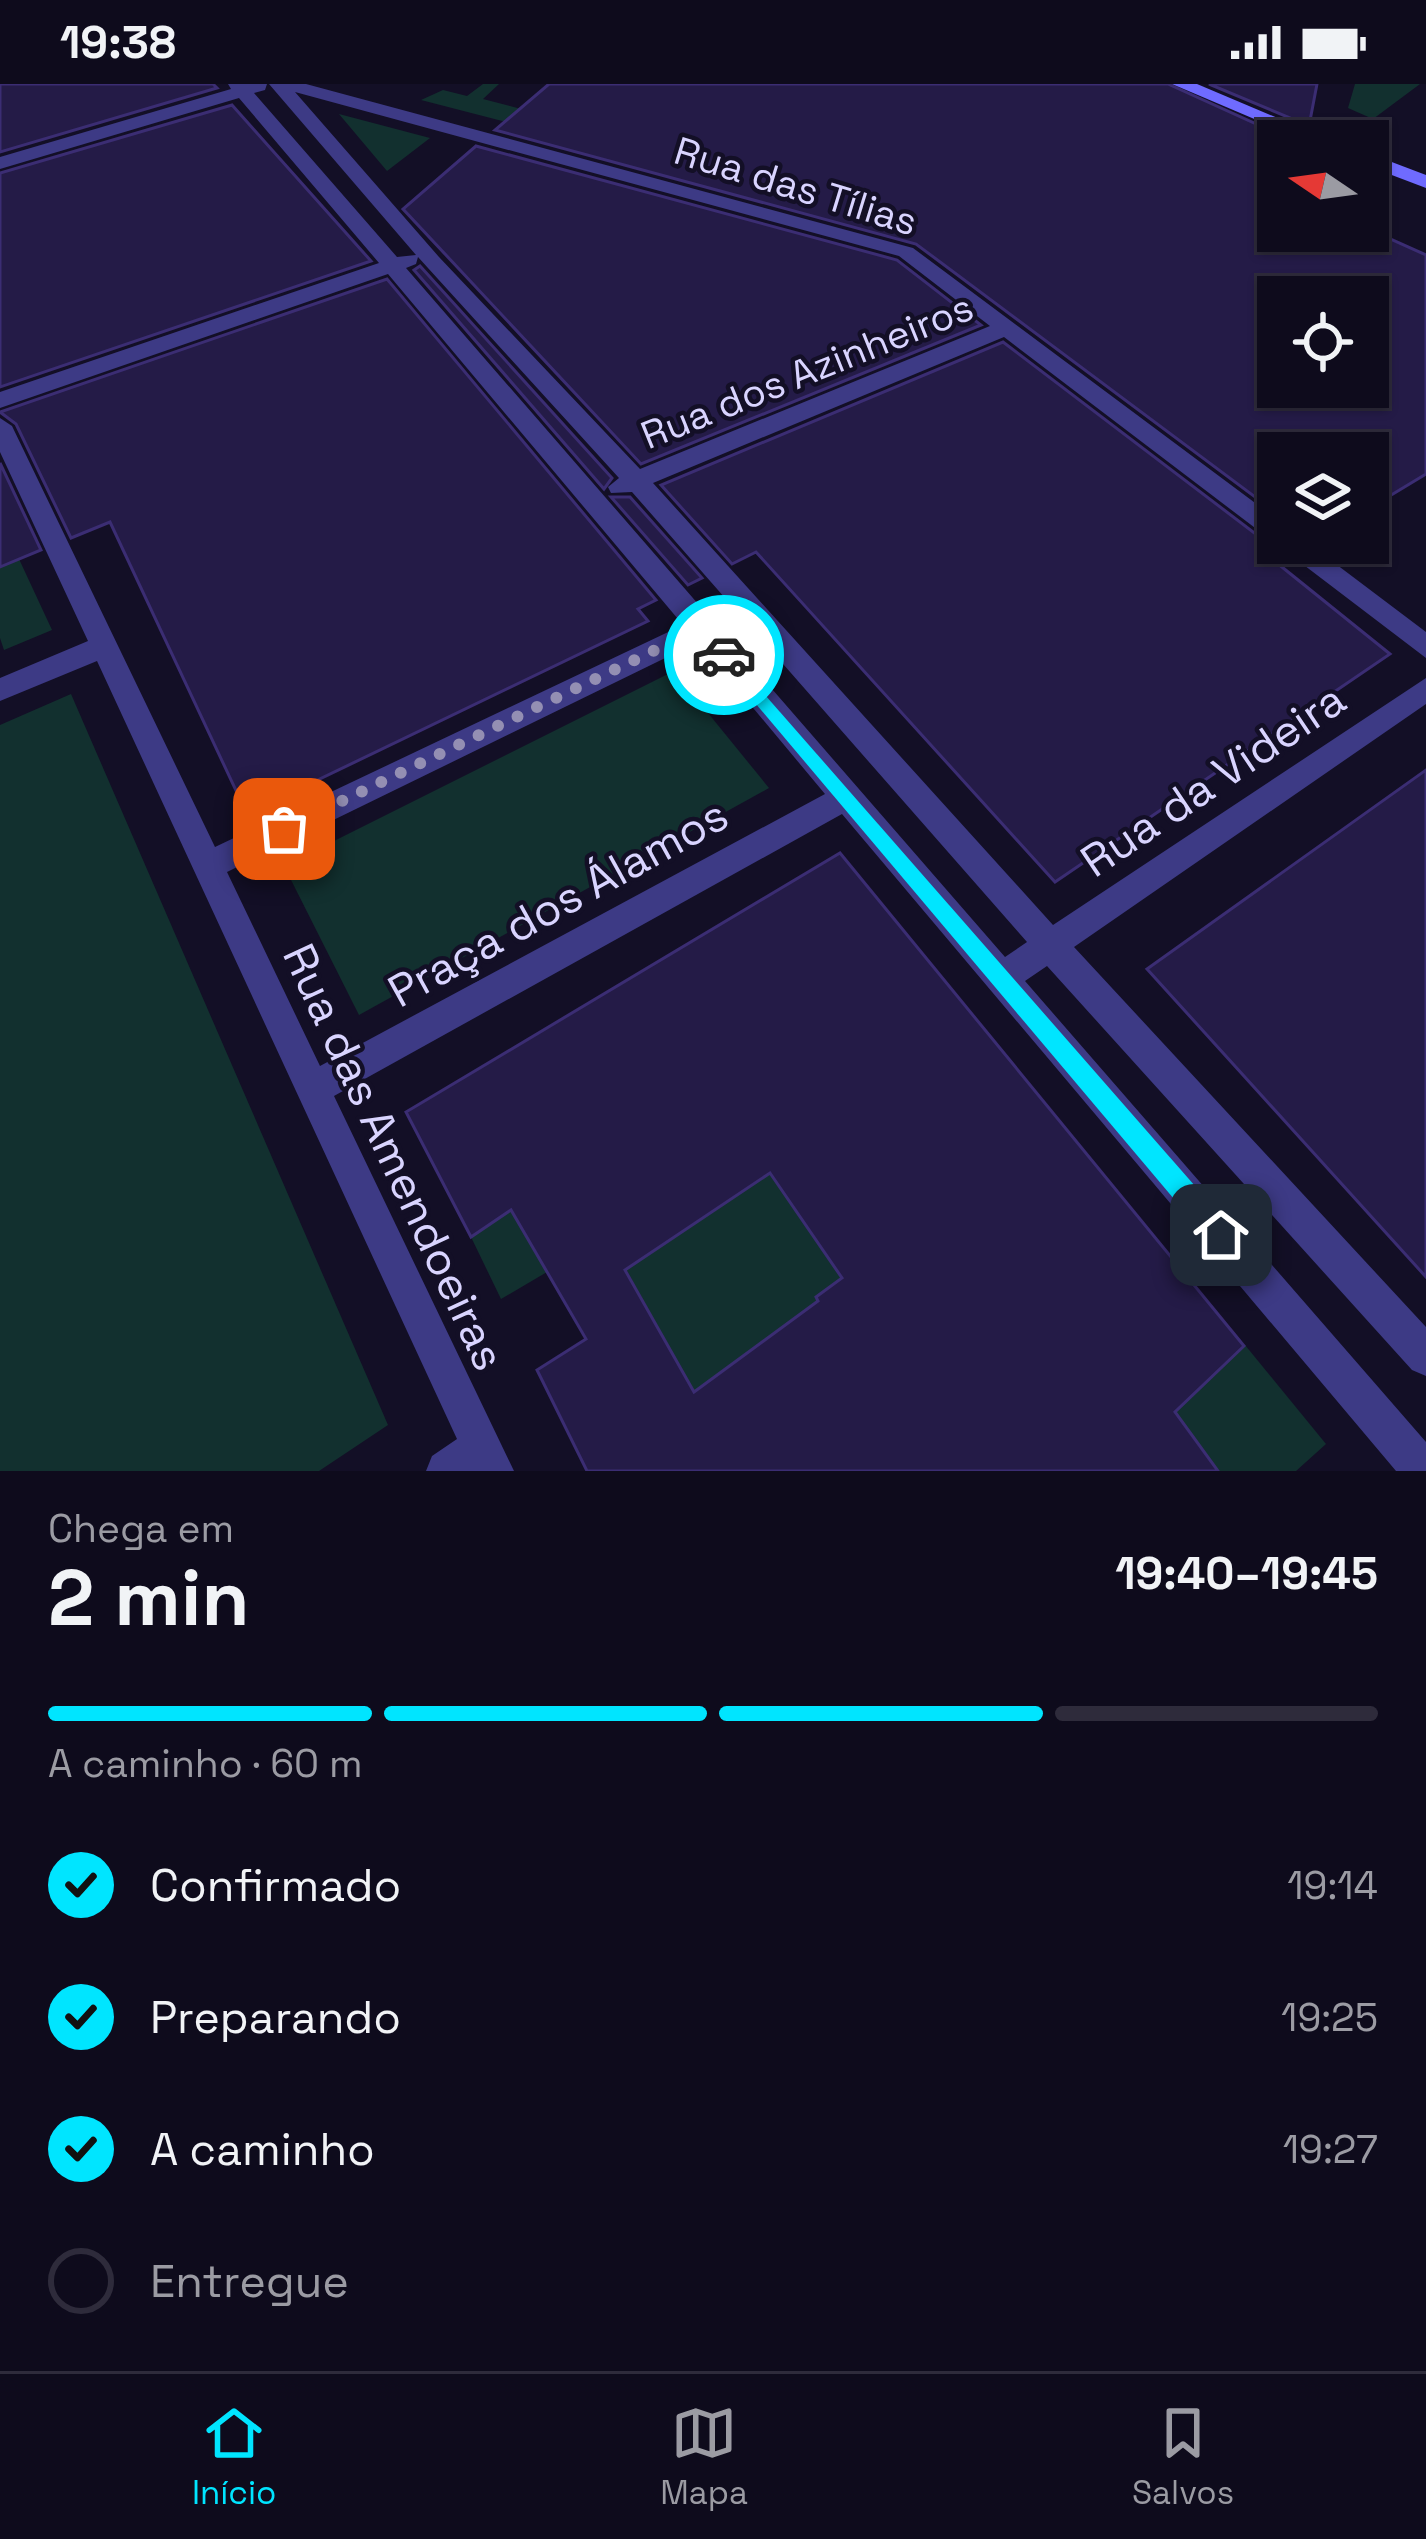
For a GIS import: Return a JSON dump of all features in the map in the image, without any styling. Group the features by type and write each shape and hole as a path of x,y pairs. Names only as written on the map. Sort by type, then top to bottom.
{"main road":[{"path":"1181,84 1270,120"},
{"path":"1389,167 1426,182"}],"street":[{"path":"0,163 266,84"},
{"path":"282,84 426,254 541,374 1050,945 1426,1356"},
{"name":"Rua das Tílias","path":"282,84 905,252 1257,517"},
{"path":"240,88 1424,1471"},
{"path":"0,400 426,254"},
{"name":"Rua dos Azinheiros","path":"591,498 1008,327"},
{"name":"Rua das Amendoeiras","path":"0,426 488,1459"},
{"path":"1317,564 1426,647"},
{"path":"207,866 701,628"},
{"path":"0,690 104,646"},
{"name":"Rua da Videira","path":"1002,978 1426,688"},
{"name":"Praça dos Álamos","path":"312,1089 846,797"},
{"path":"447,1471 488,1459"}],"green space":[{"path":"483,84 499,84 483,99 540,114 525,127 421,100 443,90 467,96"},
{"path":"1355,84 1420,84 1373,119 1348,108"},
{"path":"339,114 430,138 387,171"},
{"path":"19,559 52,630 4,650 0,567"},
{"path":"674,671 769,788 359,1015 284,866"},
{"path":"71,694 388,1425 319,1471 0,1471 0,725"},
{"path":"586,1161 547,1272 501,1299 471,1237"},
{"path":"770,1173 842,1278 816,1298 851,1351 694,1392 626,1269"},
{"path":"1245,1345 1326,1444 1296,1471 1218,1471 1175,1412"}],"building":[{"path":"0,84 213,84 217,88 0,152"},
{"path":"549,84 1168,84 1257,124 1257,252 1389,252 1389,238 1426,255 1426,474 1389,496 1389,432 1257,432 1257,498 916,244 495,130"},
{"path":"1209,84 1317,84 1310,120 1295,120"},
{"path":"232,105 371,261 0,387 0,173"},
{"path":"476,146 897,260 981,325 641,464 403,209"},
{"path":"420,266 612,478 604,489 414,270"},
{"path":"387,279 656,600 638,609 648,621 247,814 110,522 71,538 16,424 0,412"},
{"path":"1003,342 1257,535 1257,564 1278,564 1390,654 1055,882 756,552 732,564 661,485"},
{"path":"0,463 41,550 0,567"},
{"path":"611,497 630,497 702,578 688,585"},
{"path":"1426,770 1426,1277 1147,969"},
{"path":"840,853 1244,1346 1175,1412 1218,1471 587,1471 537,1370 586,1339 511,1210 471,1237 406,1112","holes":["770,1173 842,1278 694,1392 625,1270"]}],"way so far":[{"path":"284,829 701,628 724,655"}],"route":[{"path":"724,655 1221,1235"}]}
